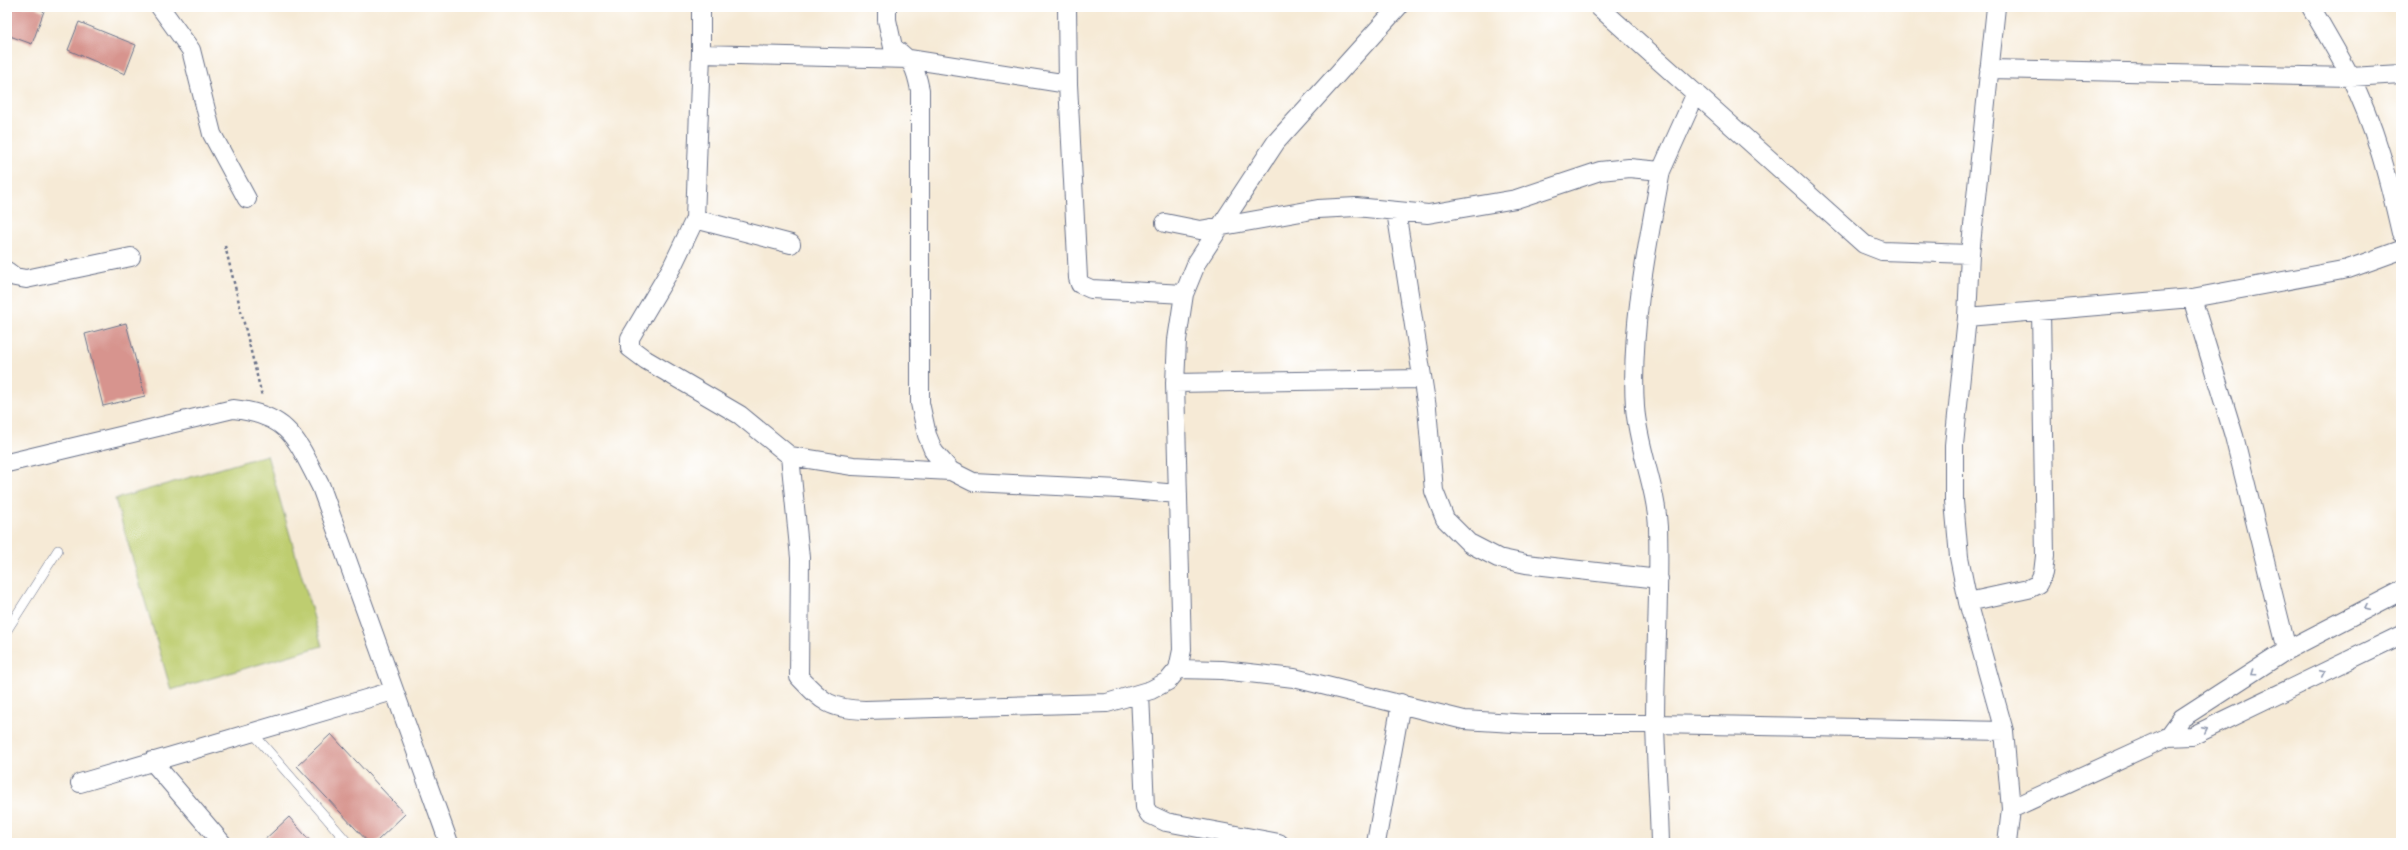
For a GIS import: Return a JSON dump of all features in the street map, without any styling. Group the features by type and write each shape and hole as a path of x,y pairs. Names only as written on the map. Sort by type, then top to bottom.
{"street":[{"path":"160,7 191,50 212,134 248,199"},
{"path":"702,7 695,219 672,267 630,338 630,348 646,360 740,415 790,456 853,466 951,471"},
{"path":"887,7 887,20 893,48 909,59 915,70 920,90 920,403 927,435 934,452 951,471 974,482 1119,488 1178,494"},
{"path":"1067,7 1068,84 1078,278 1080,284 1091,289 1184,294"},
{"path":"790,456 800,558 799,677 819,698 832,706 865,710 1107,703 1140,694 1168,681 1178,669 1182,650 1175,383 1177,340 1184,294 1197,262 1276,142 1398,7"},
{"path":"1599,7 1864,244 1882,251 1970,254"},
{"path":"1996,7 1970,254 1967,317 1954,445 1954,501 1959,557 1968,602 2004,731 2011,809 2008,843"},
{"path":"2311,7 2351,77 2374,134 2392,191 2401,233"},
{"path":"701,54 909,59 1068,84"},
{"path":"1989,69 2351,77 2401,74"},
{"path":"1660,843 1655,724 1660,579 1657,508 1642,455 1635,409 1634,373 1644,268 1661,171 1696,93"},
{"path":"1165,222 1200,230 1318,209 1356,208 1428,214 1484,206 1516,199 1600,171 1614,169 1661,171"},
{"path":"1396,211 1421,379 1427,408 1434,491 1445,519 1469,543 1498,558 1526,564 1660,579"},
{"path":"695,219 792,244"},
{"path":"1967,317 2192,298 2348,269 2401,250"},
{"path":"7,271 15,278 26,279 131,257"},
{"path":"2192,298 2234,436 2287,650"},
{"path":"1968,602 2028,589 2038,584 2043,573 2045,556 2041,311"},
{"path":"1175,383 1421,379"},
{"path":"7,462 234,409 251,411 267,416 281,424 295,437 320,487 449,843"},
{"path":"2168,737 2182,718 2287,650 2401,591"},
{"path":"2011,809 2168,737 2192,736 2401,636"},
{"path":"1178,669 1222,670 1294,678 1401,703 1464,720 1530,724 1655,724 2004,731"},
{"path":"80,783 393,691"},
{"path":"1140,694 1145,807 1149,814 1166,822 1279,843"},
{"path":"1376,843 1401,703"},
{"path":"152,761 222,843"}],"lane":[{"path":"7,630 58,550"},
{"path":"252,732 348,843"}],"path":[{"path":"225,246 267,416"}],"green space":[{"path":"267,455 322,646 171,690 115,499"}],"building":[{"path":"7,7 34,7 44,11 32,44 7,35"},
{"path":"79,22 136,45 125,74 68,50"},
{"path":"126,323 145,396 103,406 85,334"},
{"path":"331,734 405,814 375,843 369,843 297,766"},
{"path":"289,817 312,843 261,843"}]}
